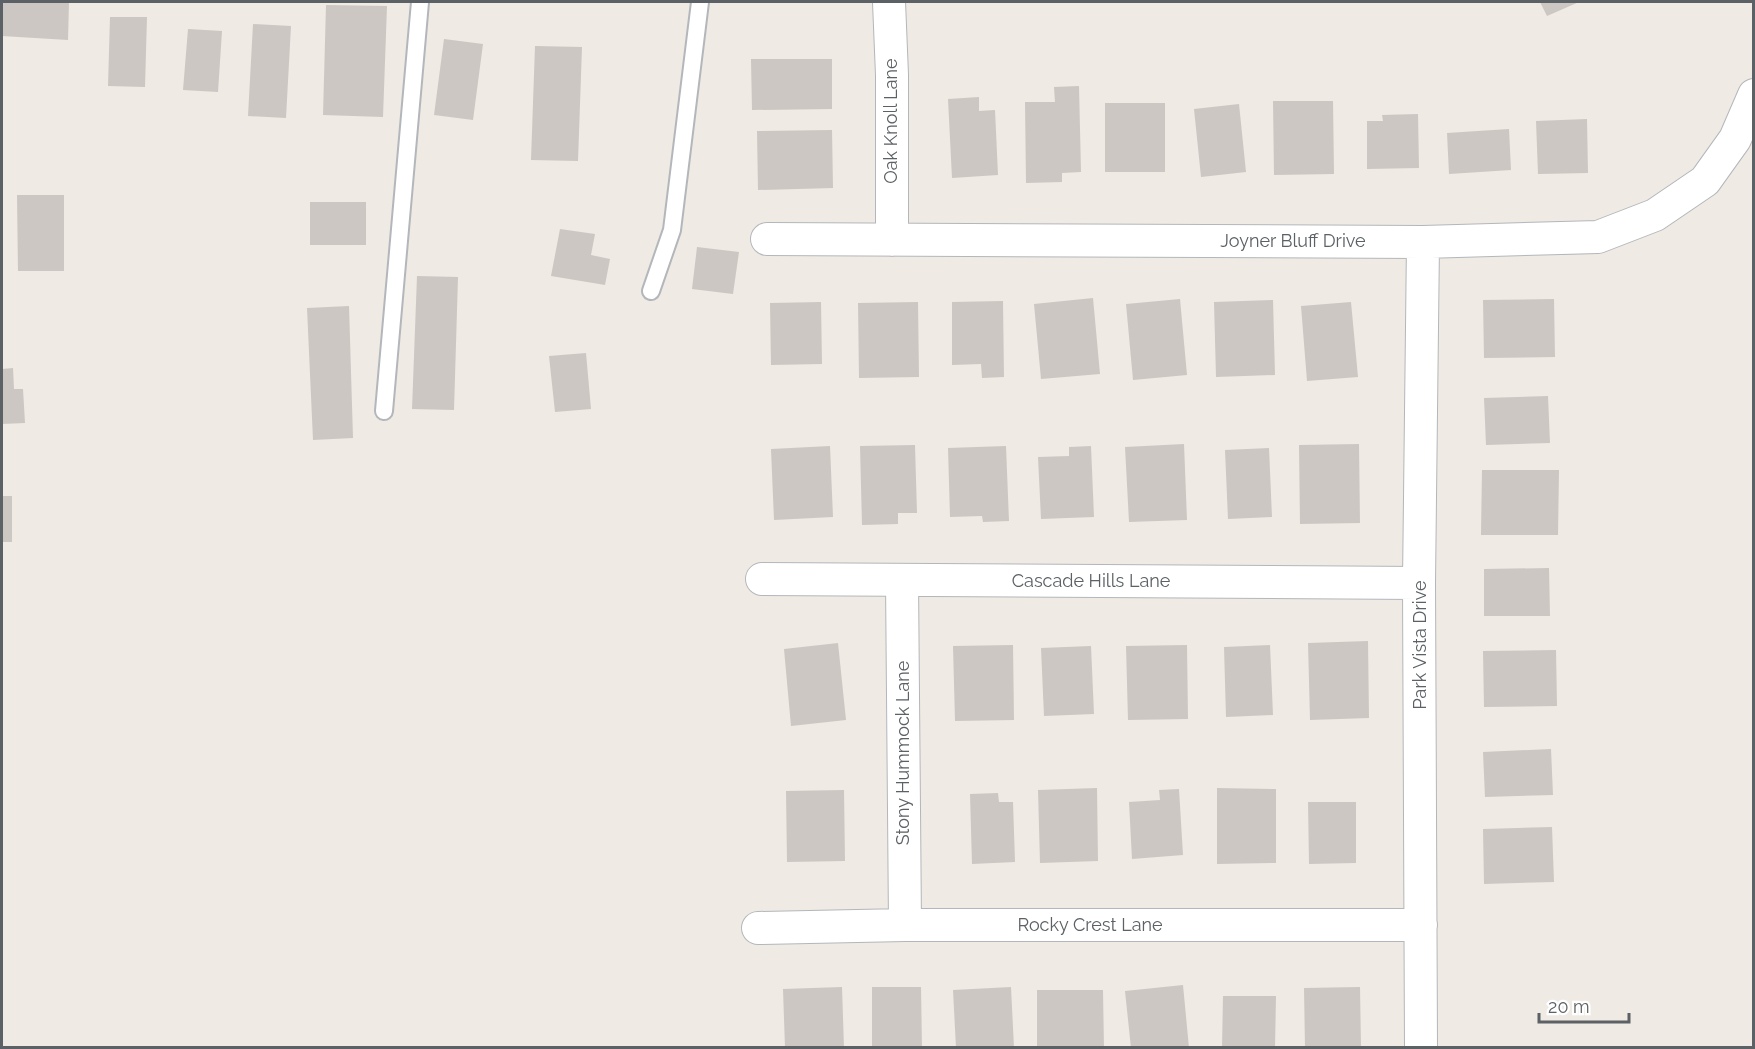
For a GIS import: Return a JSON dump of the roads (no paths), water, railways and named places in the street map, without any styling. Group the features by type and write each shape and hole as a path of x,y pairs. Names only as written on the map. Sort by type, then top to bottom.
{"street":[{"name":"Oak Knoll Lane","path":"889,2 892,75 892,240"},
{"name":"Joyner Bluff Drive","path":"767,239 1423,242 1598,237 1655,215 1705,181 1735,139 1754,95"},
{"name":"Park Vista Drive","path":"1421,1047 1419,583 1423,242"},
{"name":"Cascade Hills Lane","path":"762,579 1419,583"},
{"name":"Stony Hummock Lane","path":"902,580 905,925"},
{"name":"Rocky Crest Lane","path":"758,928 905,925 1421,925"}],"lane":[{"path":"384,411 420,2"},
{"path":"651,291 672,230 700,2"}]}
